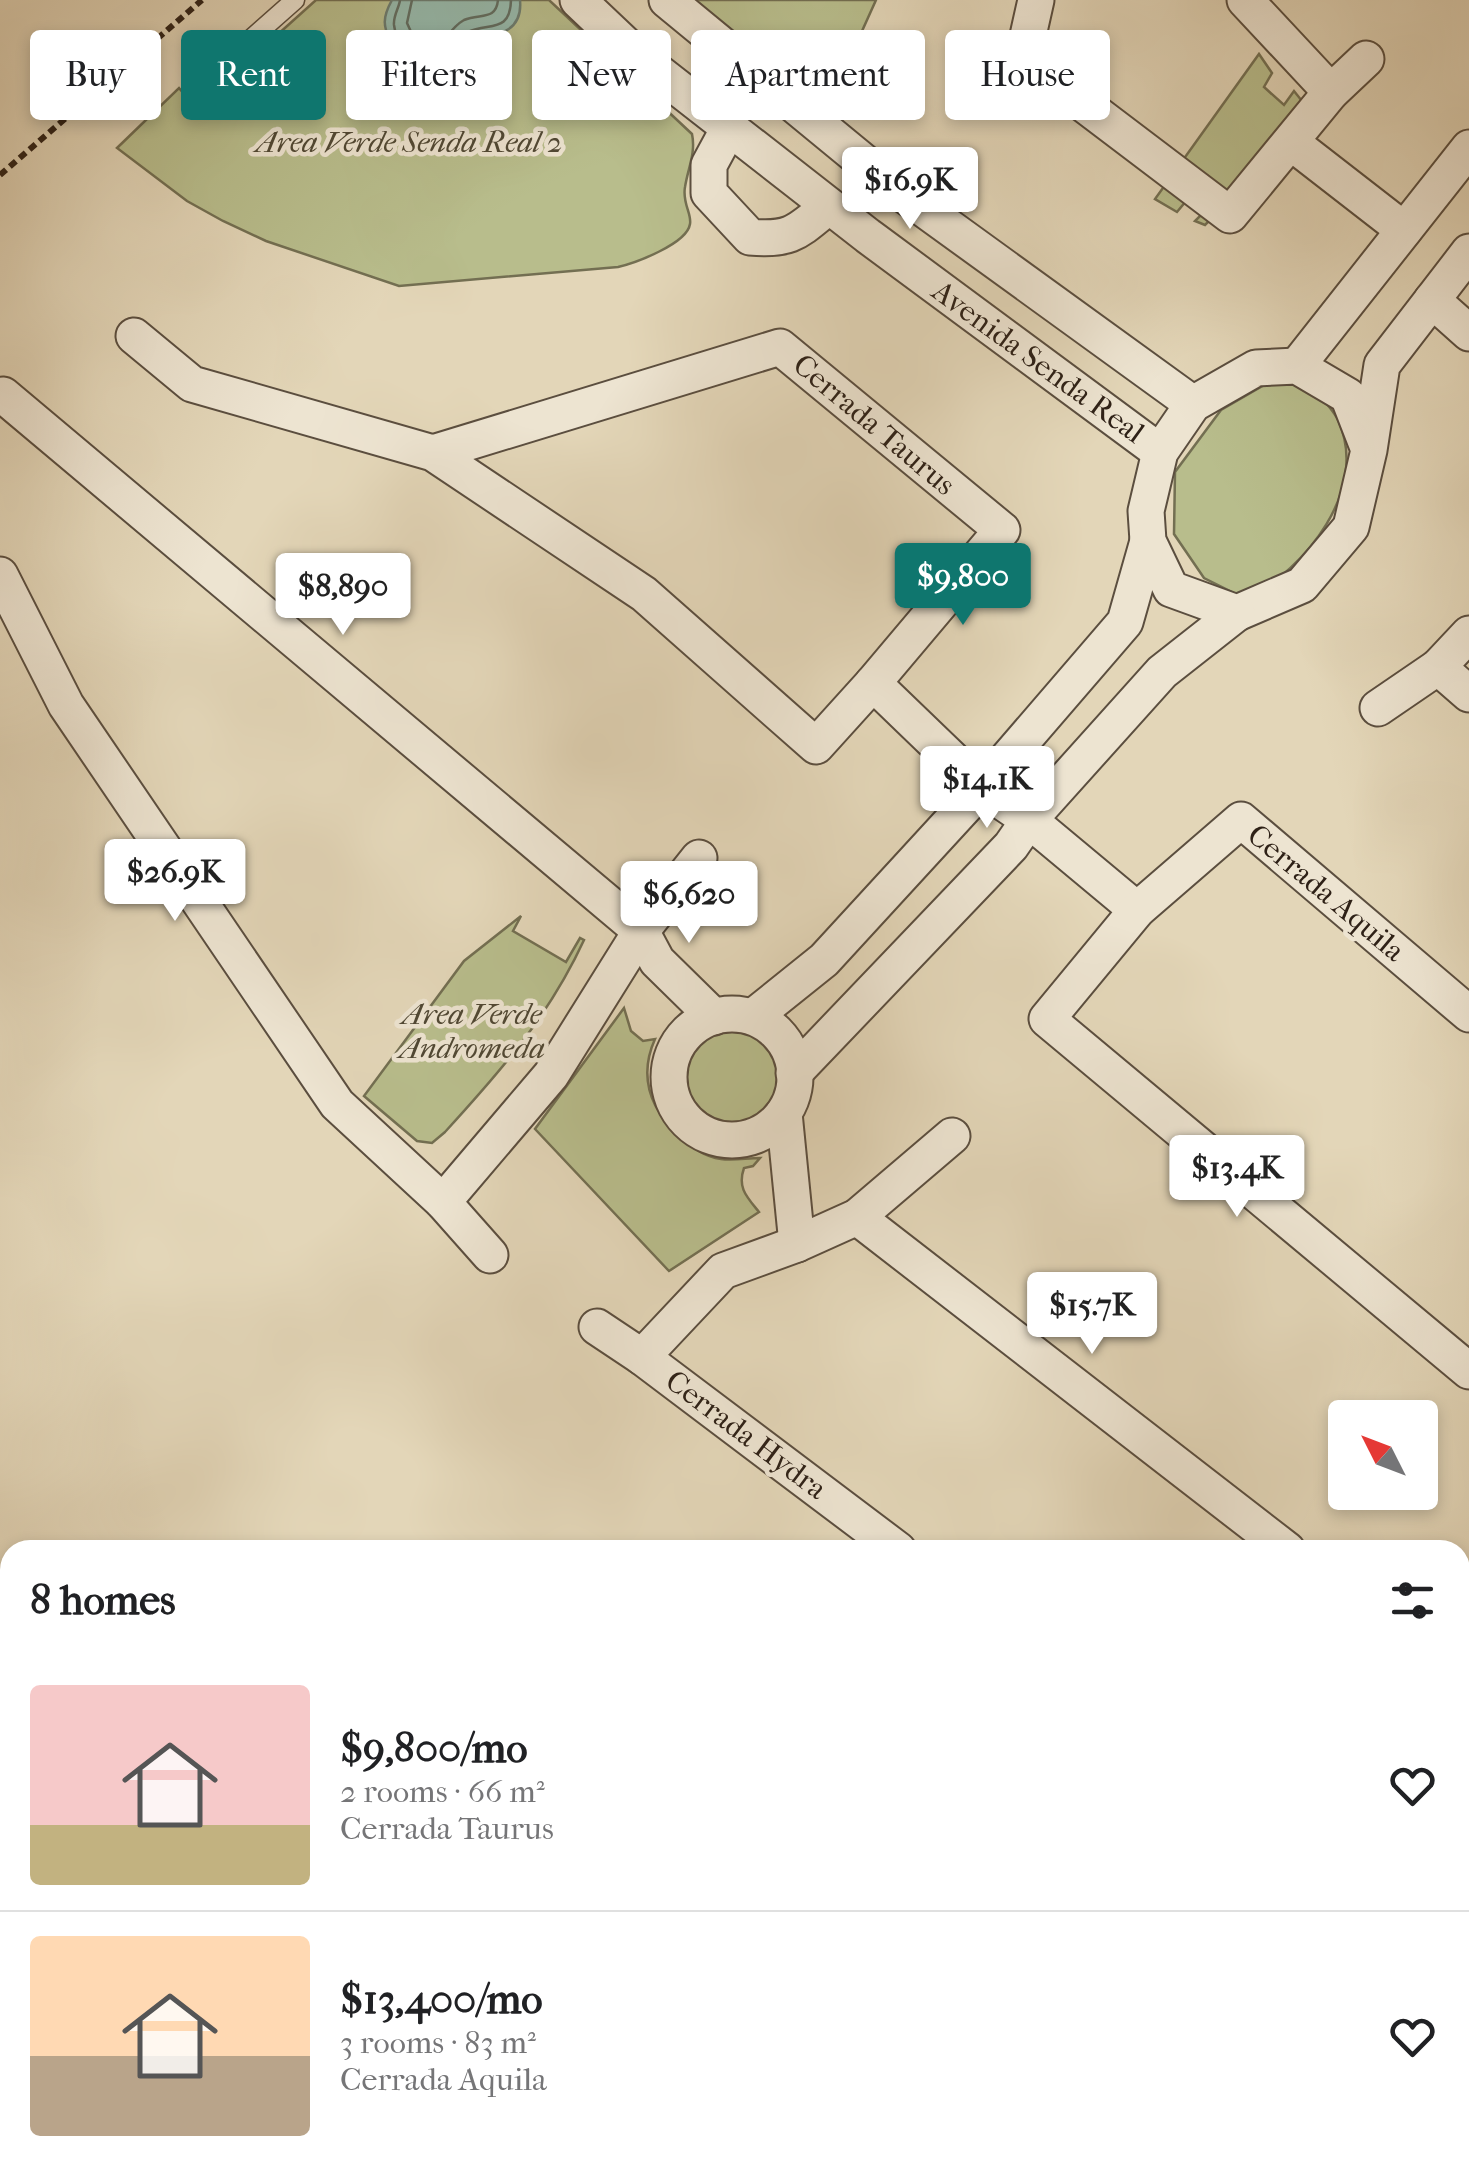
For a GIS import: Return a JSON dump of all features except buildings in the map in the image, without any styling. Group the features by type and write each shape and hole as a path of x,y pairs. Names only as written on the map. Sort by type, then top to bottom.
{"street":[{"name":"Avenida Senda Real","path":"578,0 636,55 829,206 1160,452"},
{"name":"Avenida Senda Real","path":"667,0 899,191 1193,404"},
{"path":"1036,0 1023,58 1230,215 1331,92 1366,59"},
{"path":"1245,0 1331,92"},
{"path":"729,128 709,165 710,193 750,237 780,240 829,206"},
{"path":"1292,143 1404,230"},
{"path":"1369,450 1348,396 1297,366 1469,148"},
{"path":"868,236 899,191"},
{"path":"794,1073 1011,846 1029,820 1162,672 1237,613 1302,585 1352,526 1382,366 1469,252"},
{"path":"1432,300 1469,333"},
{"name":"Cerrada Taurus","path":"134,336 192,384 433,453 644,594 816,746 874,684 1002,530 780,346 433,453"},
{"name":"Avenida Senda Real","path":"753,1017 824,960 982,788 1125,622 1148,541 1146,511 1160,452 1193,404 1256,368 1297,366"},
{"path":"0,398 2,395 641,931 657,961 714,1017"},
{"name":"Avenida Senda Real","path":"1148,541 1172,589 1237,613"},
{"path":"0,575 66,706 338,1104 444,1202 490,1256"},
{"path":"1378,708 1438,667 1469,634"},
{"path":"1438,667 1469,694"},
{"path":"874,684 982,788 1029,820 1137,910"},
{"name":"Cerrada Aquila","path":"1469,1014 1241,820 1137,910 1047,1019 1469,1371"},
{"path":"444,1202 551,1074 641,931 699,858"},
{"path":"714,1017 753,1017 779,1036 790,1053 794,1073 792,1094 784,1113 769,1128 750,1138 710,1137 692,1127 678,1111 670,1092 668,1071 675,1051 686,1034 714,1017"},
{"path":"784,1113 797,1244"},
{"name":"Cerrada Hydra","path":"642,1356 723,1271 857,1217 952,1136"},
{"path":"857,1217 1274,1540"},
{"name":"Cerrada Hydra","path":"597,1327 642,1356 885,1540"}],"lane":[{"path":"260,30 294,0"}],"path":[{"path":"0,176 202,0"}],"green space":[{"name":"Area Verde Senda Real 2","path":"316,0 549,0 581,30 532,30 532,120 671,120 671,114 692,134 693,141 684,193 690,220 687,231 659,252 618,267 399,286 266,241 223,221 187,201 117,148 146,120 161,120 161,105 179,88 181,120 326,120 326,30 283,30"},
{"path":"695,0 876,0 862,30 728,30"},
{"path":"1259,54 1272,73 1264,87 1284,105 1294,91 1302,101 1263,167 1205,225 1195,221 1205,211 1187,200 1177,212 1155,199"},
{"path":"1303,378 1338,420 1346,446 1346,473 1339,499 1310,547 1268,586 1246,599 1204,578 1174,534 1175,472 1221,410 1266,384"},
{"name":"Area Verde Andromeda","path":"521,916 513,931 566,962 580,938 584,940 555,994 504,1065 445,1132 432,1143 417,1141 364,1096 464,961"},
{"path":"624,1008 631,1031 643,1041 655,1039 648,1066 650,1092 670,1126 709,1156 726,1160 760,1158 753,1166 744,1168 742,1181 744,1192 759,1212 669,1271 535,1129"},
{"path":"720,1019 759,1026 775,1042 784,1064 784,1089 774,1109 734,1126 721,1126 699,1116 674,1083 677,1061 686,1044 701,1029"}],"water":[{"path":"392,0 520,0 518,19 508,30 386,30"}]}
